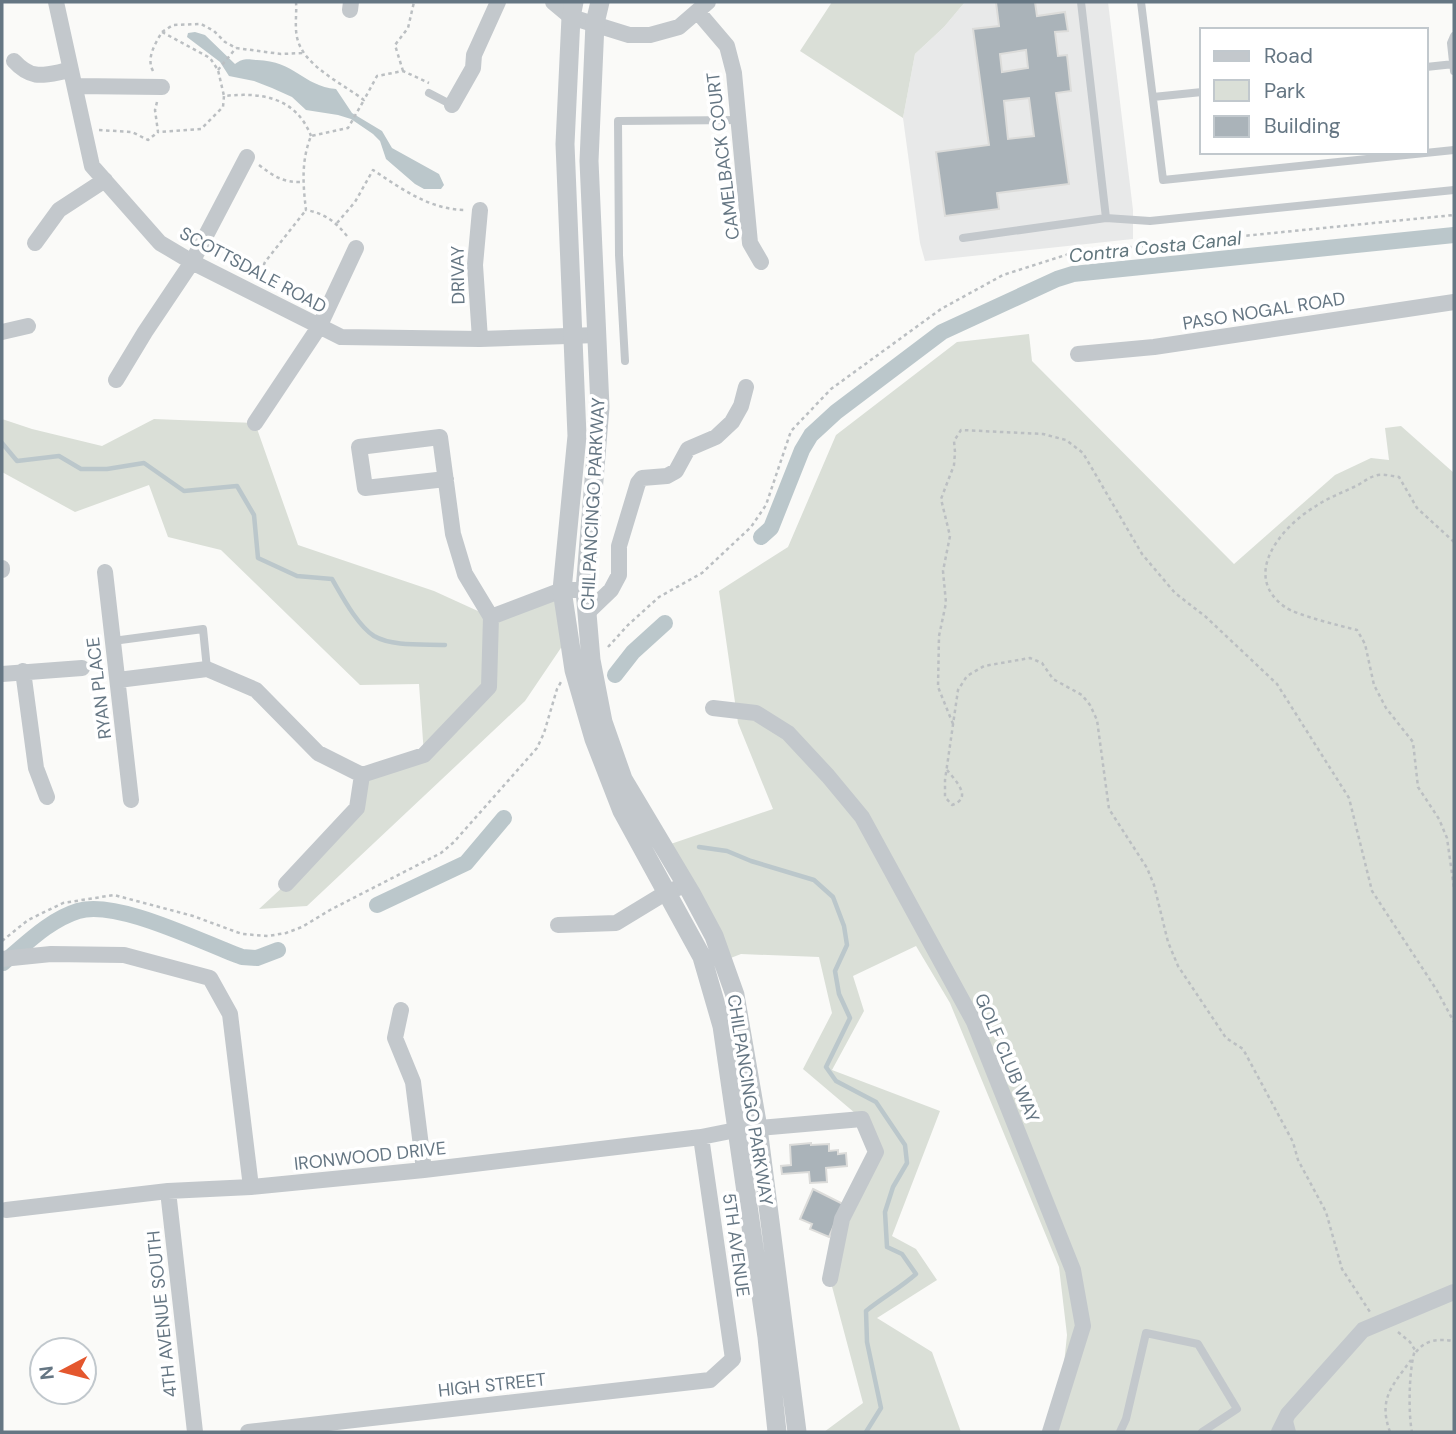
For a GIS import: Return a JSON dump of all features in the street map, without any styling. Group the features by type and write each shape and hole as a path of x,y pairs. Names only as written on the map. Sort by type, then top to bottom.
{"street":[{"name":"SCOTTSDALE ROAD","path":"56,2 92,166 160,243 191,262 341,337 480,339 597,335"},
{"path":"452,105 473,68 474,55 498,2"},
{"path":"553,2 629,36 650,35 679,27 703,7"},
{"name":"CHILPANCINGO PARKWAY","path":"600,2 595,23 589,162 600,407 585,590 591,660 603,722 623,779 714,936 735,995 758,1128 797,1432"},
{"name":"CAMELBACK COURT","path":"703,7 727,46 734,73 750,243 761,262"},
{"name":"CHILPANCINGO PARKWAY","path":"572,10 565,144 577,436 562,590 574,670 594,739 622,811 702,957 722,1026 768,1337 777,1432"},
{"path":"14,61 24,72 35,76 162,88"},
{"path":"116,380 191,262 247,157"},
{"path":"35,243 59,210 105,180"},
{"name":"DRIVAY","path":"480,210 475,265 480,339"},
{"path":"255,423 319,327 356,248"},
{"name":"PASO NOGAL ROAD","path":"1078,354 1154,347 1454,302"},
{"path":"2,332 28,326"},
{"path":"587,613 611,590 619,575 619,546 638,483 642,478 667,476 676,471 688,450 716,437 732,422 741,406 746,387"},
{"path":"118,680 207,669 256,690 318,753 362,775 424,755 489,687 491,617 465,574 453,534 446,479 440,437 359,447 365,488 446,479"},
{"name":"RYAN PLACE","path":"104,572 131,800"},
{"path":"491,617 562,590 585,590"},
{"path":"2,674 82,668"},
{"path":"23,671 36,768 47,797"},
{"name":"GOLF CLUB WAY","path":"713,708 756,713 788,733 862,817 974,1022 1073,1270 1083,1326 1049,1432"},
{"path":"286,884 357,808 362,775"},
{"path":"558,925 616,923 667,892 686,885"},
{"path":"2,958 51,954 124,955 210,978 230,1014 251,1187"},
{"path":"401,1010 395,1038 413,1082 424,1170"},
{"name":"IRONWOOD DRIVE","path":"4,1212 168,1191 251,1187 424,1170 701,1137 736,1130 862,1119 876,1152 842,1219 830,1279"},
{"name":"5TH AVENUE","path":"701,1137 733,1359"},
{"name":"4TH AVENUE SOUTH","path":"168,1191 195,1432"},
{"path":"1268,1432 1288,1414 1363,1330 1454,1292"},
{"name":"HIGH STREET","path":"248,1432 710,1380 733,1359"},
{"path":"1279,1432 1288,1414"}],"lane":[{"path":"1082,2 1105,218"},
{"path":"1141,2 1163,180 1415,154"},
{"path":"1454,36 1451,43 1454,71"},
{"path":"1428,67 1454,64"},
{"path":"1153,97 1200,92"},
{"path":"429,93 452,105"},
{"path":"625,361 619,255 618,121 739,120"},
{"path":"1428,153 1454,150"},
{"path":"963,238 1105,218 1150,222 1454,190"},
{"path":"113,641 203,629 207,669"},
{"path":"1120,1432 1126,1419 1146,1333 1198,1344 1237,1409 1202,1432"},
{"path":"1288,1414 1292,1432"}],"path":[{"path":"296,2 297,38 303,53 320,69 365,100"},
{"path":"403,71 395,46 408,28 414,2"},
{"path":"158,132 155,110 162,88 150,66 153,48 162,32 173,25 201,24 215,30 225,42 236,48 281,54 303,53"},
{"path":"85,130 132,132 148,140 158,132 201,129 223,107 224,96 218,70 210,58 162,32"},
{"path":"218,70 236,48"},
{"path":"311,136 348,128 377,76 403,71 429,81 429,93"},
{"path":"224,96 250,93 283,103 306,122 311,136 304,156 302,182 306,210 265,262 252,293"},
{"path":"247,157 282,180 289,183 302,182"},
{"path":"337,223 355,202 373,170 418,200 457,210 480,210"},
{"path":"306,210 317,212 337,223 356,248"},
{"path":"591,660 601,655 628,625 659,597 702,573 751,527 766,505 791,431 831,389 941,309 1003,275 1072,253 1454,215"},
{"path":"953,724 938,687 939,636 946,603 943,571 950,536 941,499 954,465 956,434 961,430 984,431 1043,435 1066,440 1083,453 1142,554 1175,593 1216,626 1278,684 1349,798 1373,891 1454,1020"},
{"path":"1454,542 1417,508 1399,477 1380,474 1314,506 1274,545 1265,565 1266,582 1274,596 1286,608 1357,630 1365,644 1374,685 1386,708 1413,742 1418,787 1439,818 1447,838 1454,888"},
{"path":"947,770 962,789 959,803 952,805 945,797 947,770 958,690 967,676 984,666 1030,658 1042,663 1054,679 1082,695 1090,705 1097,720 1109,809 1150,876 1168,942 1178,966 1226,1038 1243,1049 1293,1142 1298,1160 1326,1212 1342,1269 1371,1314 1410,1342 1415,1350 1411,1360 1409,1416 1412,1432"},
{"path":"1390,1432 1385,1419 1388,1391 1425,1342 1440,1339 1454,1341"}],"shaded area":[{"path":"965,2 1108,2 1133,210 1133,239 925,261 920,243 903,118 915,54 944,27"},
{"path":"188,33 205,35 235,64 245,59 270,61 315,83 336,89 352,113 382,131 392,148 439,174 444,185 441,189 424,189 415,184 386,159 380,141 351,119 306,110 292,97 272,88 229,76 220,62 187,37"}],"green space":[{"path":"832,2 965,2 944,27 915,54 903,118 800,51"},
{"path":"1029,334 1032,361 1234,564 1335,475 1371,458 1389,460 1385,428 1401,426 1454,473 1454,1432 1050,1432 1061,1393 1067,1335 1059,1267 950,1003 916,946 853,976 864,1011 832,1070 940,1111 892,1236 916,1249 937,1280 877,1318 932,1352 961,1432 824,1432 863,1403 830,1279 834,1253 876,1152 862,1119 803,1069 832,1013 819,957 741,954 723,961 662,847 773,809 738,723 719,591 788,547 836,435 957,342"},
{"path":"2,419 102,446 154,419 255,423 298,545 434,591 491,617 562,590 569,636 525,701 307,906 259,909 357,808 362,775 424,755 419,684 360,685 221,550 168,537 149,485 75,512 2,472"}],"building":[{"path":"996,2 1035,2 1037,16 1065,12 1068,31 1055,32 1058,56 1067,55 1071,91 1056,93 1069,184 997,193 999,209 945,216 936,152 989,145 973,29 999,26","holes":["1026,50 1028,68 1002,72 1000,54","1029,98 1034,136 1008,139 1004,101"]},
{"path":"829,1144 829,1151 846,1153 847,1166 826,1168 827,1182 810,1183 809,1172 782,1174 781,1166 791,1165 790,1145"},
{"path":"813,1189 843,1204 829,1237 810,1229 812,1224 800,1219"}],"waterway":[{"name":"Contra Costa Canal","path":"761,537 771,528 802,450 811,435 836,412 942,332 1057,279 1073,274 1454,235"},
{"path":"2,443 17,461 59,456 81,469 107,469 144,463 184,491 237,486 254,515 258,558 297,576 332,579 356,618 368,631 382,640 418,645 445,645"},
{"name":"Contra Costa Canal","path":"615,675 633,652 665,623"},
{"name":"Contra Costa Canal","path":"377,905 466,863 504,818"},
{"path":"699,847 727,851 814,880 833,897 844,926 847,945 835,971 839,994 850,1018 826,1067 836,1081 876,1102 905,1145 907,1163 893,1187 885,1212 887,1247 902,1254 916,1274 866,1311 867,1342 881,1408 866,1432"},
{"name":"Contra Costa Canal","path":"3,963 57,920 78,911 95,909 115,911 160,924 242,957 257,958 278,950"}]}
